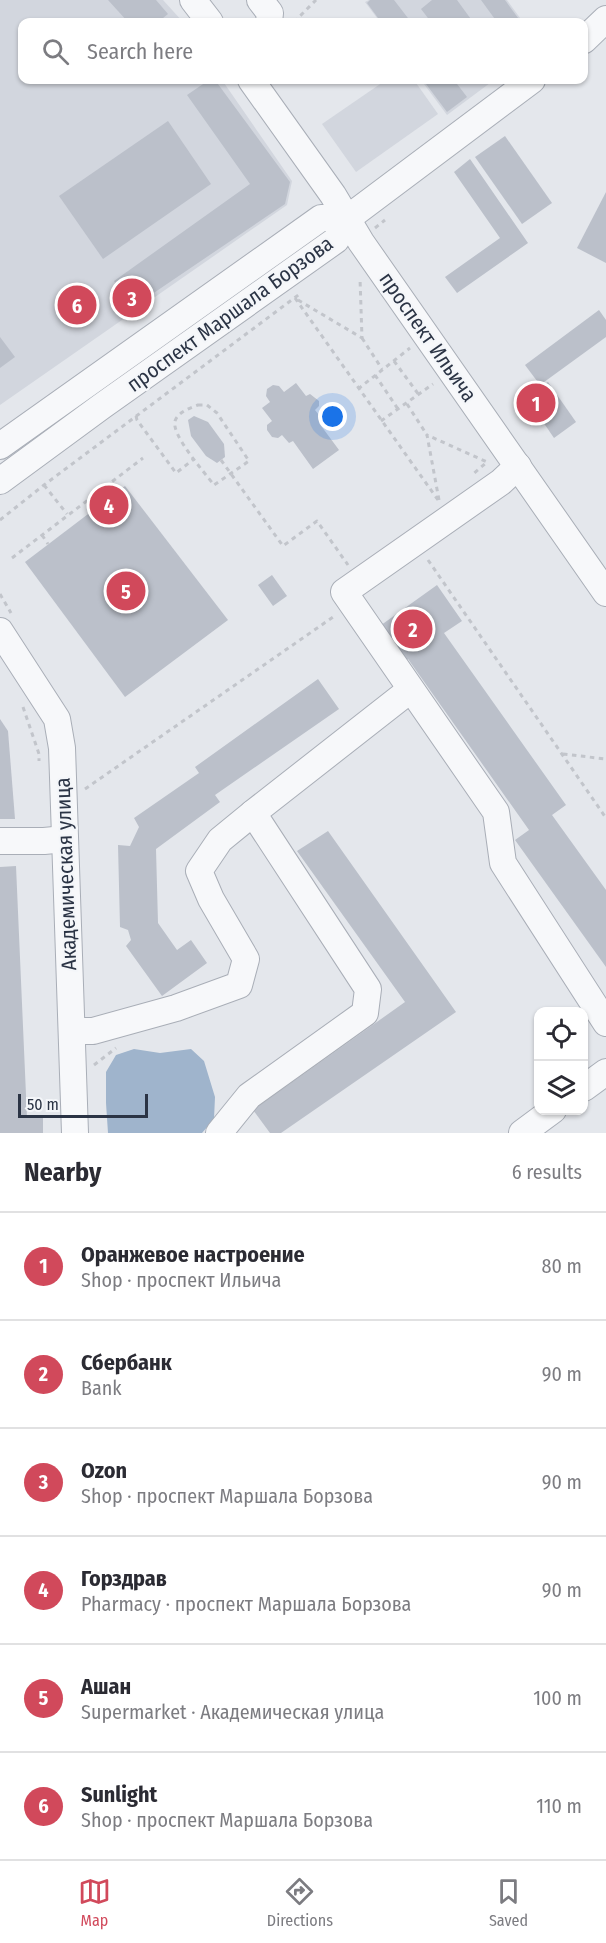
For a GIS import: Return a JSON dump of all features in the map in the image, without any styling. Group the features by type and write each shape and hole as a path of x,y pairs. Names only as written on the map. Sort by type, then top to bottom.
{"street":[{"path":"193,0 207,18"},
{"path":"261,0 270,13 269,18"},
{"path":"588,36 606,19"},
{"name":"проспект Ильича","path":"254,84 606,593"},
{"path":"348,218 527,84"},
{"name":"проспект Маршала Борзова","path":"0,446 321,218 348,218 336,240 0,481"},
{"path":"518,466 501,482 344,592 496,812 502,863 606,1023"},
{"name":"Академическая улица","path":"0,631 57,719 62,748 75,1133"},
{"path":"72,1031 93,1031 176,1008 239,985 246,959 211,899 199,871 220,840 410,690"},
{"path":"219,1133 249,1096 365,1013 368,989 253,813"},
{"path":"0,841 65,839"},
{"path":"588,1085 606,1072"},
{"path":"522,1133 546,1115"}],"path":[{"path":"298,18 316,0"},
{"path":"361,242 385,220"},
{"path":"360,276 362,338"},
{"path":"0,520 304,291"},
{"path":"295,298 362,338 382,369"},
{"path":"295,298 440,502"},
{"path":"358,389 410,348"},
{"path":"394,361 419,394"},
{"path":"375,375 398,410"},
{"path":"381,421 435,383"},
{"path":"407,404 427,435 440,502"},
{"path":"198,405 207,405 217,413 249,461 231,473 214,485 175,430 175,421 181,414 198,405"},
{"path":"136,417 176,473 194,459"},
{"path":"427,435 487,462 471,475"},
{"path":"12,558 143,458"},
{"path":"221,460 283,546 317,521 359,581"},
{"path":"44,485 68,514"},
{"path":"97,492 104,502"},
{"path":"440,502 447,495"},
{"path":"42,535 48,544"},
{"path":"415,541 606,818"},
{"path":"78,794 327,622"},
{"path":"19,697 39,754 39,765"},
{"path":"562,754 606,759"}],"shaded area":[{"path":"0,0 163,0 179,18 18,18 18,84 225,84 292,181 287,205 0,405"},
{"path":"369,0 507,0 520,18 377,18 365,2"},
{"path":"380,84 417,84 438,114 356,172 322,124"},
{"path":"424,84 489,84 447,115"}],"water":[{"path":"134,1049 160,1053 191,1049 204,1061 215,1097 214,1119 202,1133 108,1133 106,1072 116,1055"}],"building":[{"path":"108,0 156,0 168,14 163,18 124,18"},
{"path":"370,0 394,0 408,18 378,18 367,3"},
{"path":"432,0 457,0 470,18 428,18 421,9"},
{"path":"481,0 505,0 518,18 494,18"},
{"path":"203,84 218,84 290,182 285,204 133,307 114,281 250,184 187,95"},
{"path":"426,84 457,84 467,97 447,112"},
{"path":"168,121 211,184 103,259 59,196"},
{"path":"505,136 552,203 522,224 475,157"},
{"path":"470,159 528,243 457,293 445,277 500,238 454,172"},
{"path":"606,192 606,263 577,248"},
{"path":"599,310 606,320 606,337 540,385 525,365"},
{"path":"0,337 15,357 0,368"},
{"path":"548,382 576,422 554,438 526,397"},
{"path":"296,383 306,396 310,394 319,401 319,406 315,410 323,420 319,423 339,450 313,469 293,441 289,443 282,435 278,438 272,437 267,430 267,425 272,421 262,408 270,402 266,396 267,389 273,385 279,386 284,392"},
{"path":"194,416 208,422 224,444 225,457 217,463 206,456 191,436 188,420"},
{"path":"125,486 228,620 125,697 25,562"},
{"path":"272,575 287,596 273,606 258,585"},
{"path":"437,585 462,621 444,633 566,805 552,815 606,890 606,967 515,840 529,830 408,659 403,663 377,628"},
{"path":"318,679 339,709 215,795 220,802 156,849 158,923 177,950 191,940 207,963 162,996 126,946 131,940 128,930 120,927 118,845 130,846 139,827 134,818 199,773 195,767"},
{"path":"0,719 8,731 15,819 0,819"},
{"path":"328,831 456,1012 281,1133 270,1133 253,1110 405,1002 297,851"},
{"path":"16,866 27,1118 43,1118 43,1133 0,1133 0,867"}],"place":[{"name":"Ozon","path":"132,298"},
{"name":"Sunlight","path":"77,305"},
{"name":"Оранжевое настроение","path":"536,403"},
{"name":"Горздрав","path":"109,505"},
{"name":"Ашан","path":"126,591"},
{"name":"Сбербанк","path":"413,629"}]}
